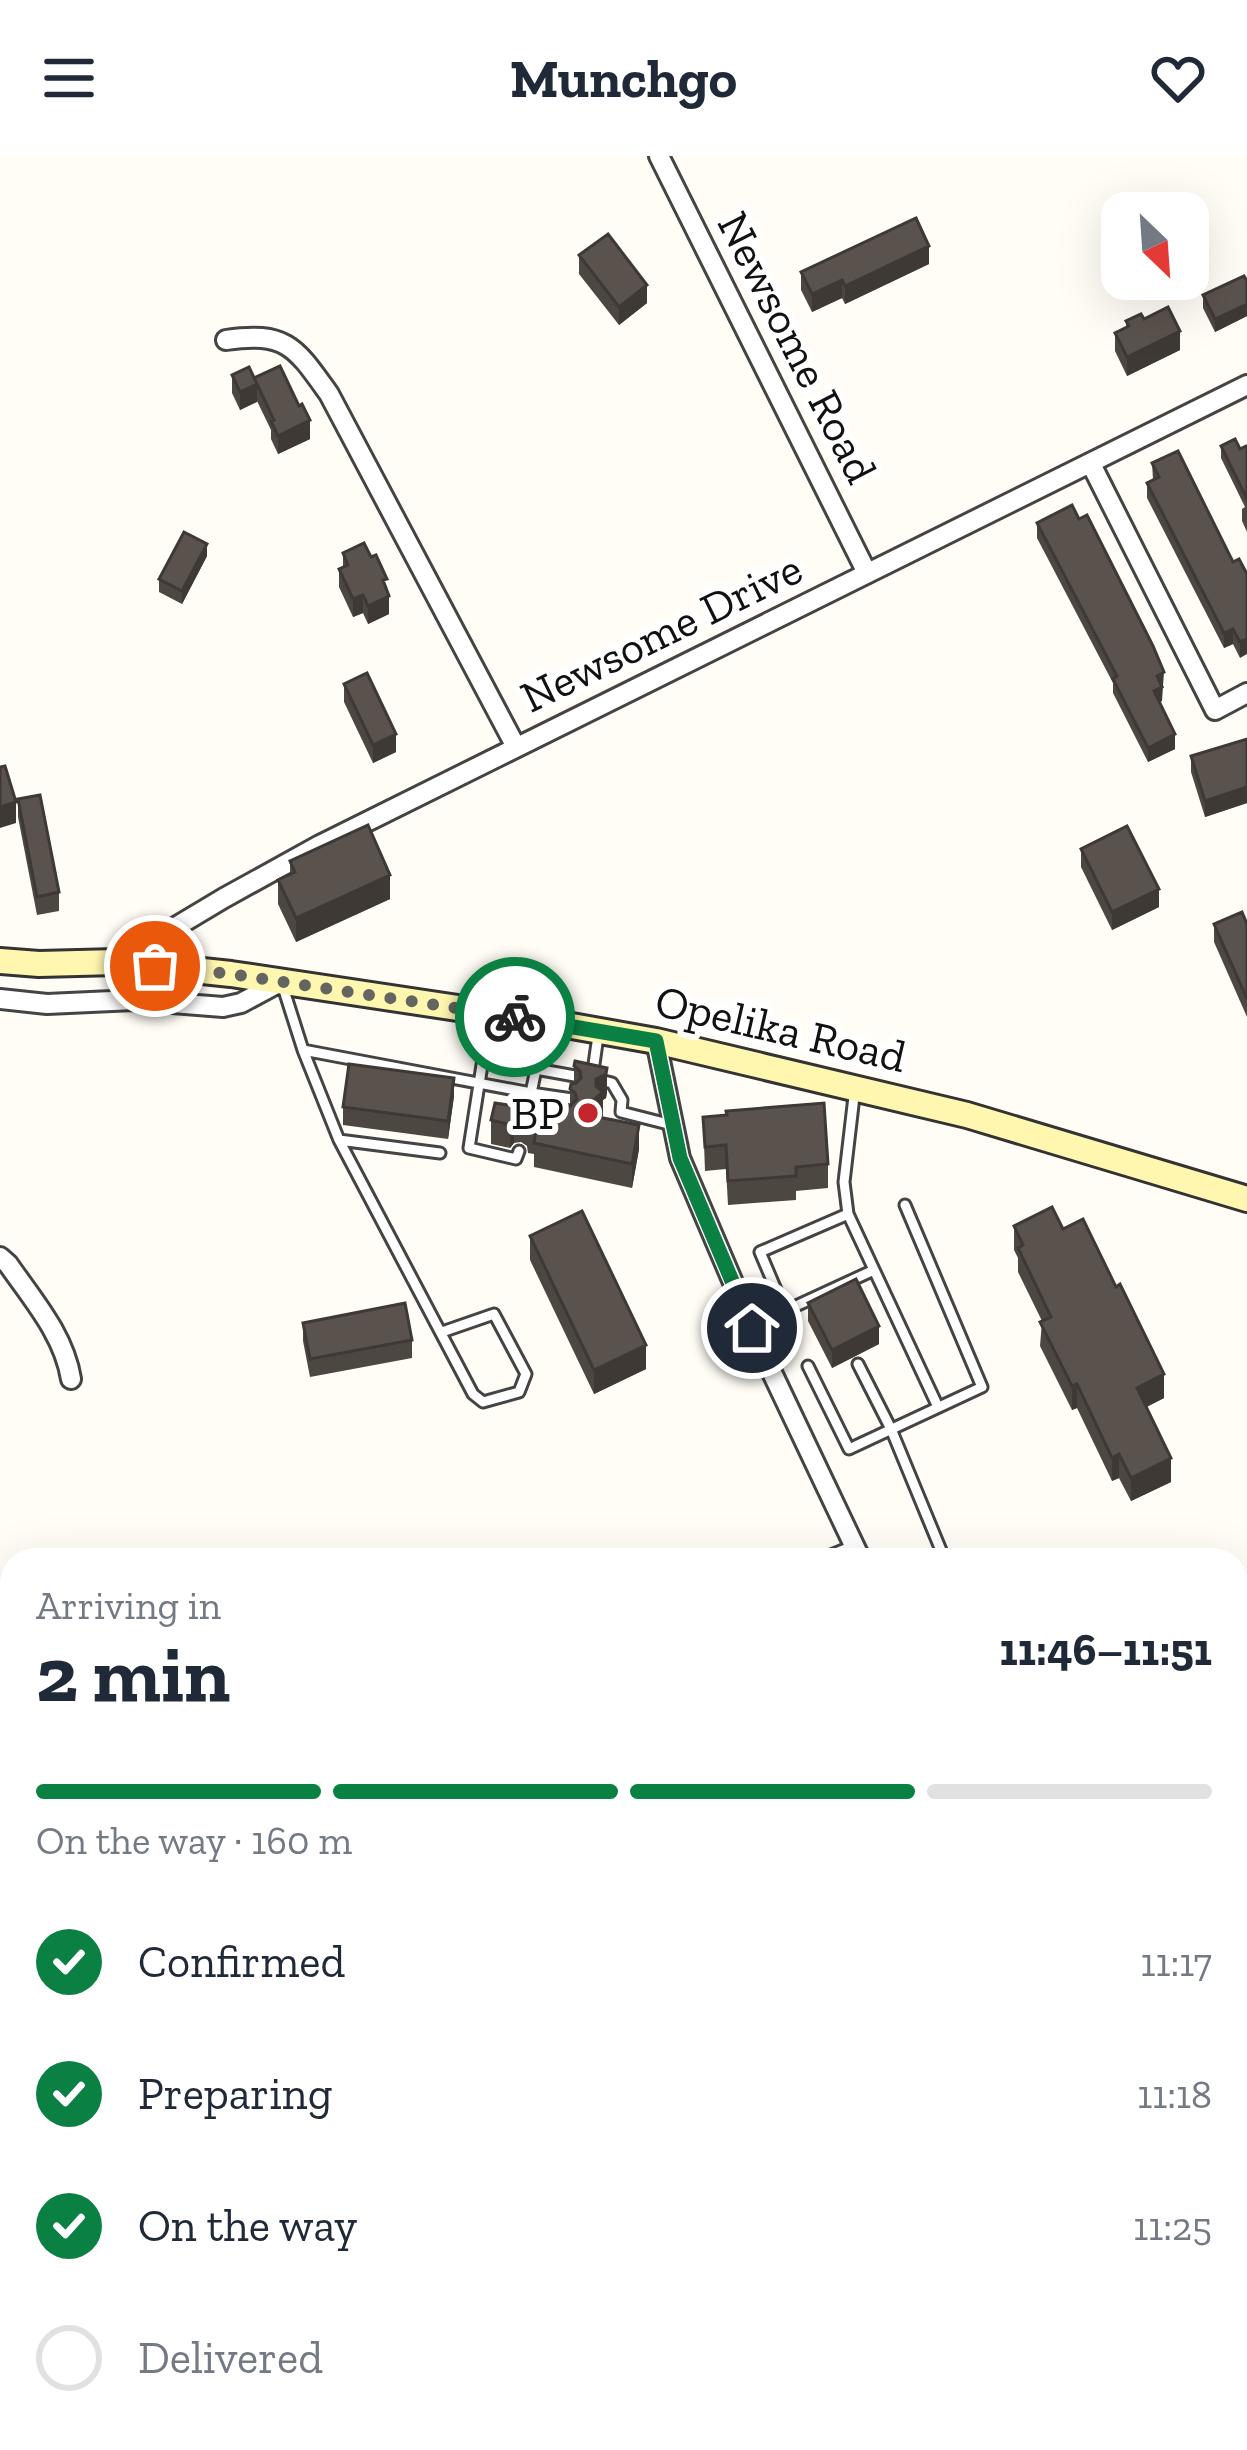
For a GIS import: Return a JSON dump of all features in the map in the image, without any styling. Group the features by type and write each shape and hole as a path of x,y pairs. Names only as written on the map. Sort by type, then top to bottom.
{"main road":[{"name":"Opelika Road","path":"0,961 117,962 281,981 656,1041 967,1114 1247,1199"}],"street":[{"name":"Newsome Road","path":"659,156 867,573"},
{"path":"226,340 267,338 287,344 316,375 365,458 413,558 516,747"},
{"name":"Newsome Drive","path":"117,962 320,845 1247,386"},
{"path":"1091,464 1215,710 1247,693"},
{"path":"0,998 47,1004 112,999 223,1007 241,1003 281,981"},
{"path":"656,1041 680,1158 856,1548"},
{"path":"0,1257 57,1336 68,1357 71,1379"}],"lane":[{"path":"281,981 338,1140 473,1394 483,1402 519,1392 526,1374 494,1314 442,1332"},
{"path":"490,1013 469,1148 516,1159 519,1151"},
{"path":"523,1132 544,1021"},
{"path":"592,1078 599,1031"},
{"path":"303,1051 572,1100"},
{"path":"536,1069 612,1083 622,1100 622,1112 614,1123"},
{"path":"856,1087 844,1181 848,1214 938,1407"},
{"path":"604,1107 672,1124"},
{"path":"527,1112 548,1117"},
{"path":"338,1140 440,1153"},
{"path":"808,1366 849,1449 982,1387 905,1205"},
{"path":"848,1214 760,1252 784,1311 874,1270"},
{"path":"738,1295 772,1283"},
{"path":"858,1364 940,1548"}],"building":[{"path":"916,218 929,246 845,286 842,280 812,294 801,272"},
{"path":"608,234 647,285 619,307 579,255"},
{"path":"1244,276 1247,304 1215,319 1206,300 1209,292"},
{"path":"1168,307 1180,331 1127,357 1115,333 1129,326 1126,321 1141,314 1144,319"},
{"path":"280,366 310,420 278,436 254,378"},
{"path":"249,367 257,384 240,392 232,375"},
{"path":"1235,439 1240,449 1247,447 1247,499 1221,446"},
{"path":"1178,451 1233,562 1239,559 1247,574 1247,639 1240,642 1233,629 1224,633 1147,483 1159,477 1152,463"},
{"path":"1072,505 1079,519 1087,515 1164,672 1157,676 1162,687 1154,691 1175,734 1148,748 1113,679 1117,676 1037,523"},
{"path":"184,532 207,544 182,591 159,579"},
{"path":"364,543 371,557 376,555 389,596 368,606 363,595 353,599 339,569 348,565 343,553"},
{"path":"367,673 396,734 373,745 344,684"},
{"path":"1247,739 1247,787 1205,801 1191,756"},
{"path":"5,766 16,802 0,807 0,767"},
{"path":"40,795 59,892 37,897 18,799"},
{"path":"368,825 390,875 296,918 278,880 295,872 290,861"},
{"path":"1127,826 1159,889 1112,912 1081,849"},
{"path":"1242,912 1247,924 1247,999 1214,924"},
{"path":"575,1061 607,1068 596,1079 603,1092 591,1108 598,1117 639,1125 632,1164 534,1143 536,1130 528,1129 521,1118 510,1125 491,1120 495,1103 514,1106 522,1117 532,1110 542,1111 543,1106 566,1110 577,1099 571,1084 581,1078"},
{"path":"349,1064 454,1078 448,1121 343,1107"},
{"path":"824,1103 828,1164 796,1167 796,1176 728,1181 726,1145 705,1147 703,1117"},
{"path":"1052,1207 1063,1229 1083,1219 1164,1374 1137,1388 1171,1458 1131,1478 1119,1454 1112,1458 1077,1384 1072,1386 1040,1322 1051,1317 1018,1248 1023,1245 1014,1226"},
{"path":"582,1211 646,1345 594,1370 530,1236"},
{"path":"856,1279 879,1326 832,1350 808,1303"},
{"path":"405,1303 412,1340 310,1359 303,1323"}],"way so far":[{"path":"155,966 515,1017"}],"place":[{"name":"BP","path":"588,1113"}],"route":[{"path":"515,1017 656,1041 680,1158 752,1328"}]}
